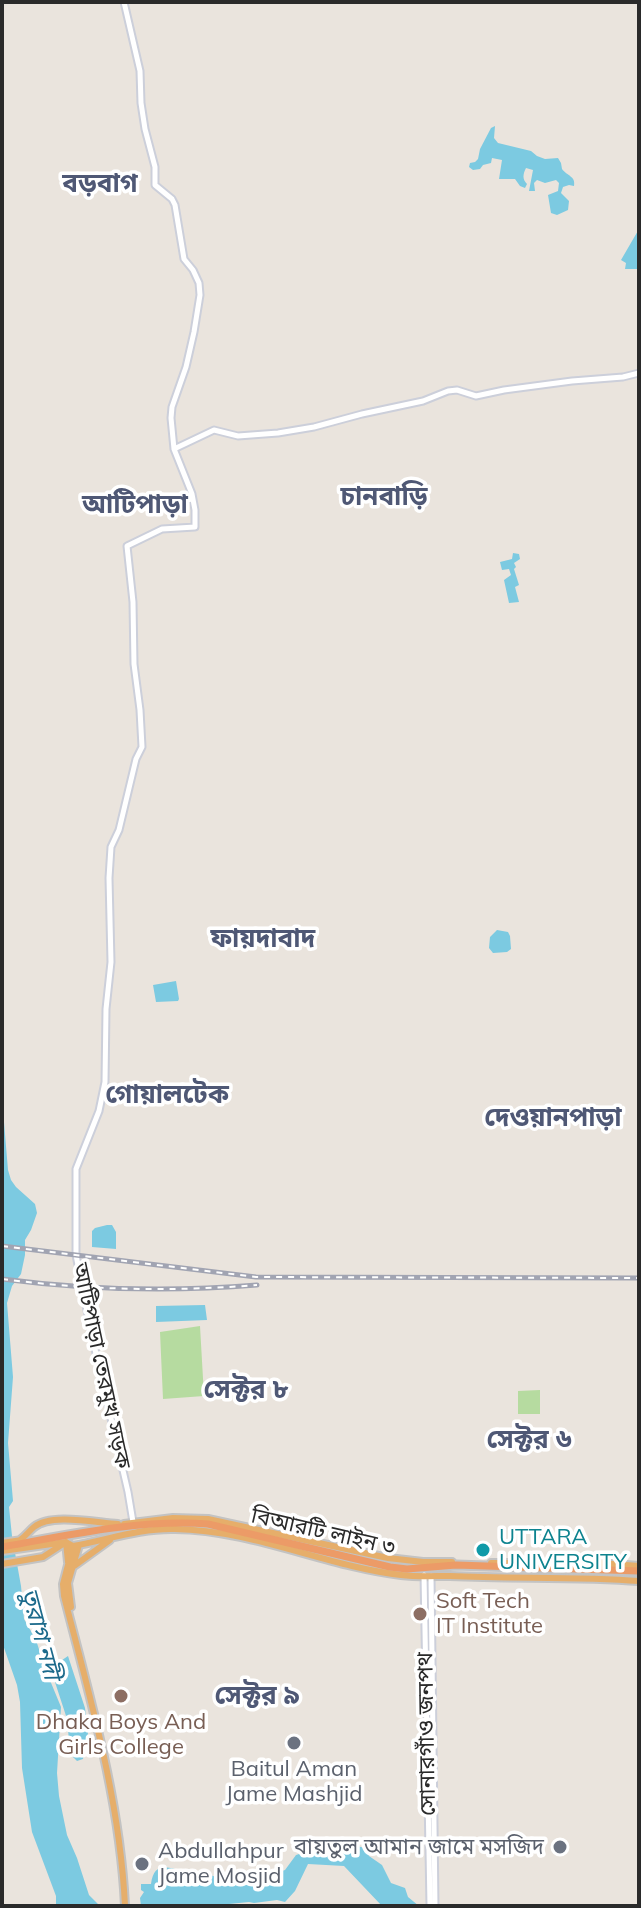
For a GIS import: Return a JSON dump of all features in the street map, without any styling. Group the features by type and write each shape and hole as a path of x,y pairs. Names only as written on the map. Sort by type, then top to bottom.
{"highway":[{"path":"20,1544 133,1522 208,1519 426,1570 639,1581"},
{"path":"20,1544 35,1525 56,1520 118,1524"},
{"name":"বিআরটি লাইন ৩","path":"2,1547 116,1529 192,1522 407,1569 426,1570 456,1565 639,1568"},
{"path":"20,1544 72,1544 163,1529 220,1532 399,1575 426,1570"},
{"path":"70,1568 113,1538"},
{"path":"2,1564 43,1557 72,1544"},
{"path":"72,1544 70,1568 63,1584 64,1596 97,1723 118,1830 125,1906"},
{"path":"70,1568 68,1558 72,1544"}],"main road":[{"name":"আটিপাড়া তেরমুখ সড়ক","path":"124,2 140,71 141,103 155,167 155,185 175,205 184,259 199,283 200,304 171,418 174,449 192,494 195,527 162,529 127,546 142,747 136,759 119,830 111,847 111,962 106,1009 105,1082 99,1111 76,1169 76,1255 133,1522"},
{"path":"174,449 214,430 238,436 314,427 423,401 448,391 457,390 476,396 639,373"},
{"name":"সোনারগাঁও জনপথ","path":"426,1570 432,1906"}],"green space":[{"path":"200,1326 204,1396 163,1399 160,1332"},
{"path":"540,1390 540,1414 518,1414 518,1391"}],"water":[{"path":"495,126 494,138 498,143 531,151 545,159 558,158 562,169 574,183 574,186 563,187 561,193 569,201 568,210 557,215 551,213 548,195 558,191 559,183 556,180 545,183 537,180 534,183 535,191 529,191 533,170 525,170 525,188 515,179 499,179 502,160 492,158 491,163 480,169 469,167 478,159 480,149"},
{"path":"639,229 639,269 625,269 626,263 621,260"},
{"path":"513,553 519,554 520,559 514,563 519,602 509,603 504,580 511,575 509,569 502,570 500,562 512,559"},
{"path":"497,930 508,932 510,936 511,949 507,952 493,953 489,948 490,937"},
{"path":"176,981 178,1001 156,1002 153,985"},
{"name":"তুরাগ নদী","path":"2,1098 11,1180 35,1204 37,1213 25,1240 21,1274 12,1286 7,1303 13,1377 8,1443 13,1501 9,1507 12,1536 24,1619 36,1640 46,1671 68,1656 85,1708 88,1733 83,1759 77,1761 69,1753 68,1722 53,1676 47,1673 61,1707 57,1773 67,1835 89,1895 100,1906 56,1906 56,1896 32,1832 22,1768 20,1702 2,1642"},
{"path":"112,1225 116,1232 116,1249 92,1247 92,1231"},
{"path":"205,1305 207,1320 156,1322 156,1306"},
{"path":"327,1845 365,1848 369,1856 382,1865 391,1883 405,1888 408,1897 419,1906 382,1906 344,1866 308,1864 295,1891 285,1902 141,1906 140,1898 144,1892 141,1884 151,1884 159,1869 184,1872 187,1869 247,1885 261,1883 270,1875 285,1870 296,1855"}],"railway":[{"path":"2,1246 256,1277 639,1278"},
{"path":"2,1279 129,1289 257,1285"}],"place":[{"name":"UTTARA UNIVERSITY","path":"483,1550"},
{"name":"Soft Tech IT Institute","path":"420,1614"},
{"name":"Dhaka Boys And Girls College","path":"121,1696"},
{"name":"Baitul Aman Jame Mashjid","path":"294,1743"},
{"name":"বায়তুল আমান জামে মসজিদ","path":"560,1847"},
{"name":"Abdullahpur Jame Mosjid","path":"142,1864"}],"district":[{"name":"বড়বাগ","path":"100,184"},
{"name":"চানবাড়ি","path":"384,497"},
{"name":"আটিপাড়া","path":"135,505"},
{"name":"ফায়দাবাদ","path":"263,939"},
{"name":"গোয়ালটেক","path":"167,1095"},
{"name":"দেওয়ানপাড়া","path":"553,1118"},
{"name":"সেক্টর ৮","path":"246,1390"},
{"name":"সেক্টর ৬","path":"529,1440"},
{"name":"সেক্টর ৯","path":"257,1696"}]}
